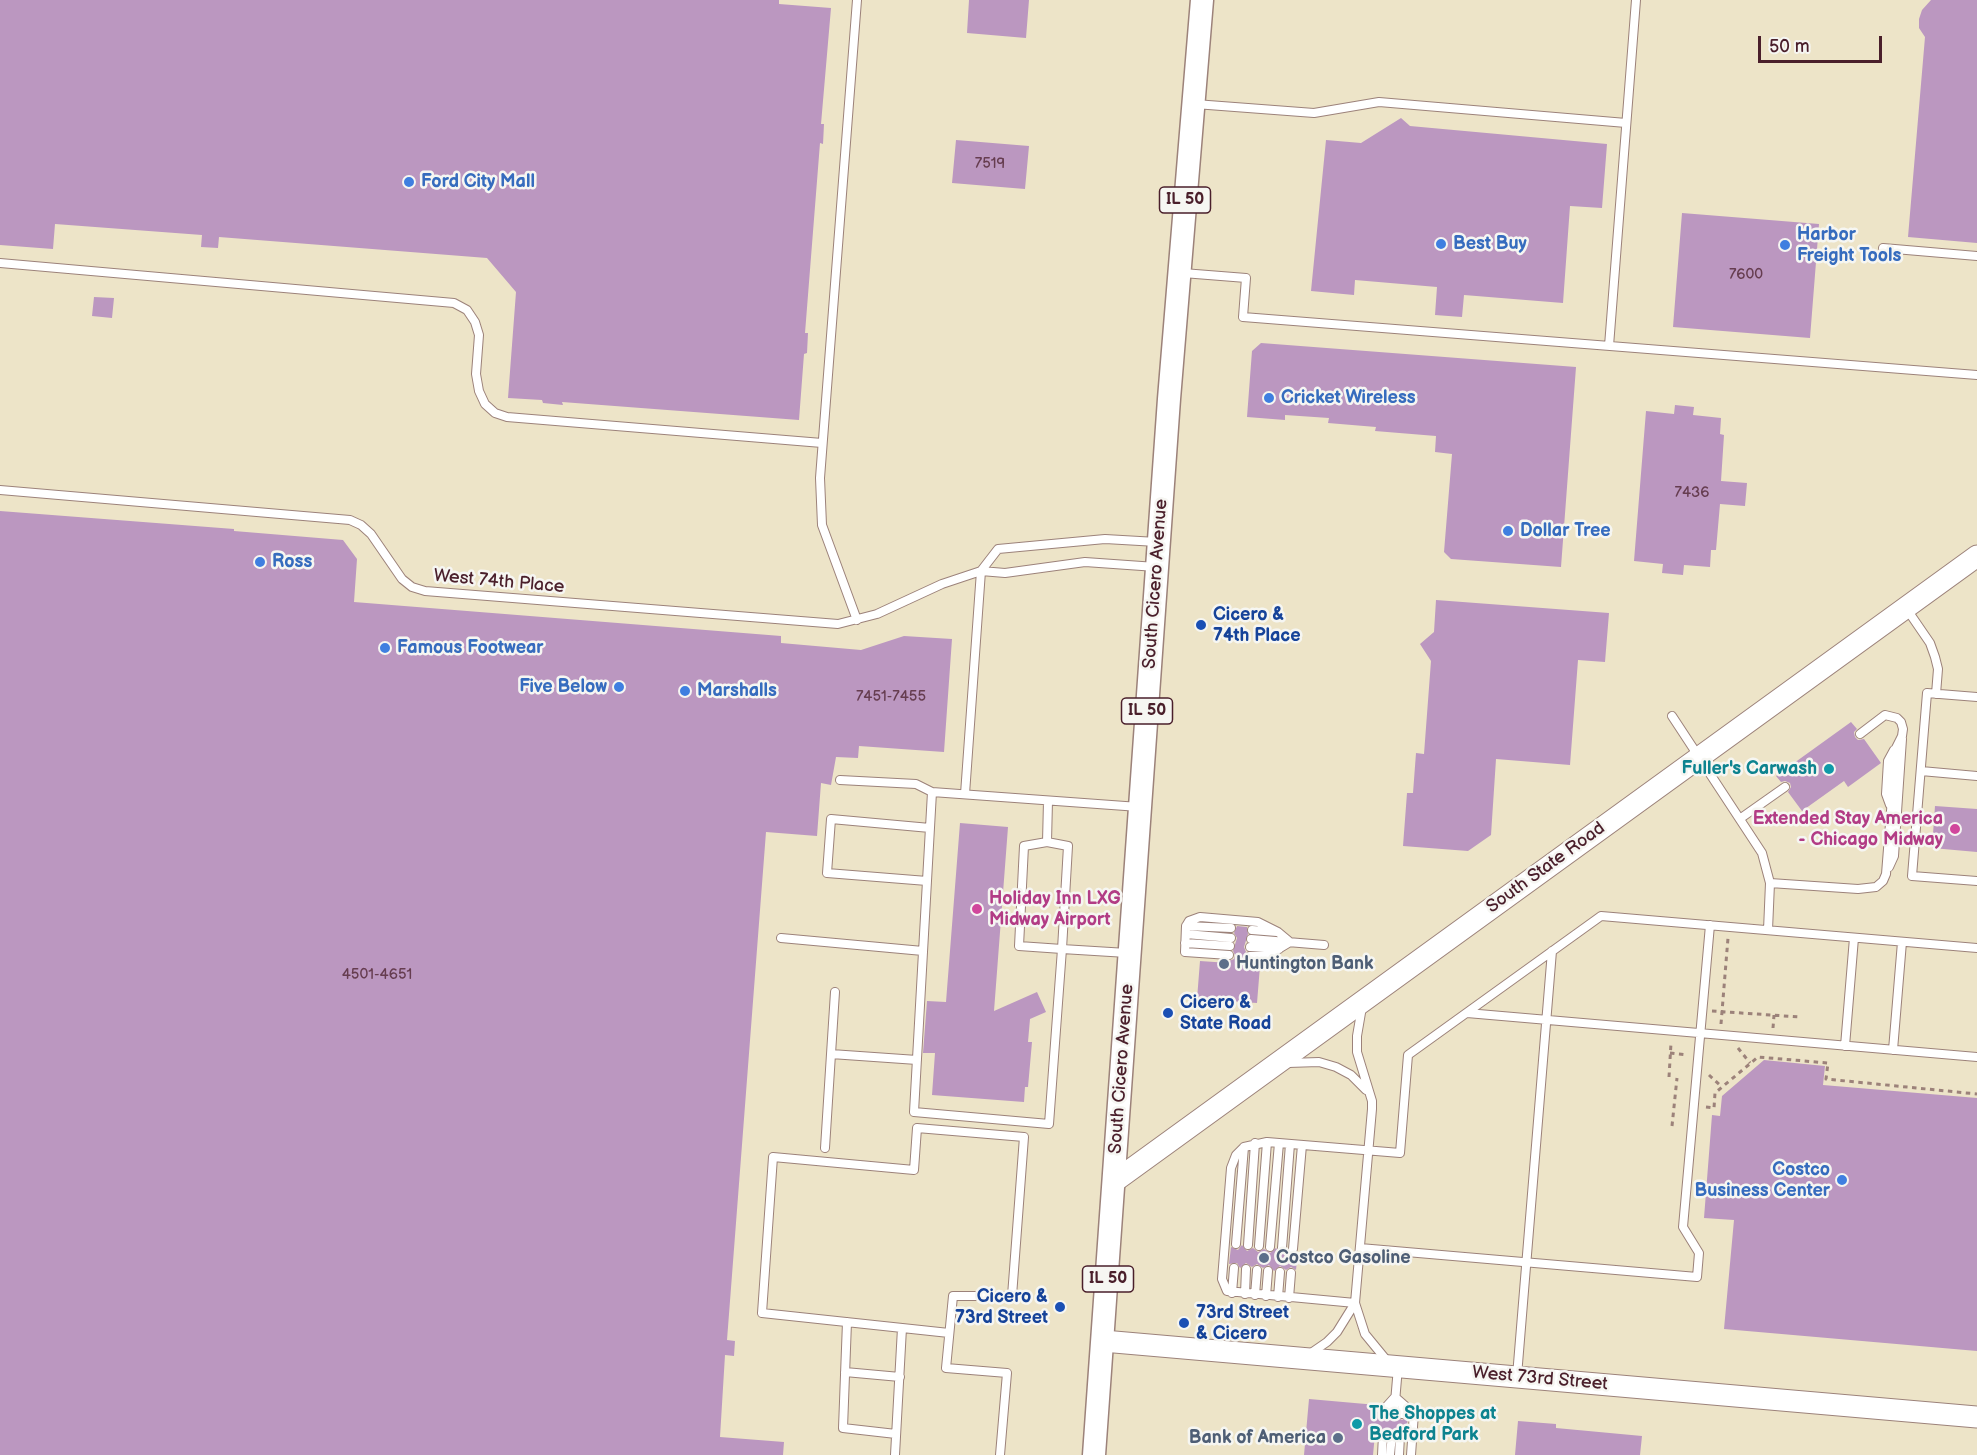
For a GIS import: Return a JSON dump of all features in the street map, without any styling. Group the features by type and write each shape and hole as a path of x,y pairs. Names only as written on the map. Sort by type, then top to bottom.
{"main road":[{"name":"South Cicero Avenue","path":"1094,1455 1157,567 1202,0"}],"street":[{"name":"South State Road","path":"1115,1180 1977,556"},
{"name":"West 73rd Street","path":"1103,1341 1977,1417"}],"lane":[{"path":"857,0 822,443 822,525 857,620"},
{"path":"1609,346 1636,0"},
{"path":"1193,104 1314,113 1379,102 1626,123"},
{"path":"1883,248 1977,256"},
{"path":"0,263 454,303 467,310 475,322 479,335 476,374 478,391 485,404 495,413 507,417 822,443"},
{"path":"1179,273 1246,278 1243,317 1977,375"},
{"name":"West 74th Place","path":"0,490 350,520 361,525 371,534 402,579 412,587 425,591 838,624 877,614 942,584 981,571 1005,573 1084,562 1157,567"},
{"path":"965,794 981,571 998,549 1105,539 1159,543"},
{"path":"1905,608 1930,643 1938,669 1936,694"},
{"path":"1977,697 1927,693 1912,876 1977,881"},
{"path":"1770,883 1868,888 1883,881 1894,856 1902,736 1900,722 1897,718 1885,715 1860,734"},
{"path":"1672,716 1762,853 1770,883 1768,930"},
{"path":"1886,874 1896,748 1902,736"},
{"path":"1921,771 1977,776"},
{"path":"840,780 916,784 932,792 1141,808"},
{"path":"1741,818 1785,787"},
{"path":"932,792 914,1112 1049,1124 1062,950 1068,846 1047,842 1024,846 1019,946 1062,950 1131,953"},
{"path":"1047,842 1048,801"},
{"path":"927,881 827,873 831,819 930,828"},
{"path":"1355,1303 1227,1291 1222,1279 1231,1168 1236,1155 1244,1147 1267,1142 1400,1153 1408,1055 1601,916 1977,948"},
{"path":"1186,934 1230,946 1185,952 1186,934 1193,918 1200,917 1258,922 1278,932 1290,942"},
{"path":"1359,1248 1697,1277 1699,1253 1683,1227 1710,925"},
{"path":"1186,934 1231,928"},
{"path":"1252,930 1278,932"},
{"path":"781,938 923,951"},
{"path":"1845,1046 1854,938"},
{"path":"1290,942 1263,956 1250,948 1290,942 1324,945"},
{"path":"1893,1050 1902,942"},
{"path":"1516,1377 1552,951"},
{"path":"825,1148 835,992"},
{"path":"1364,999 1357,1036 1357,1052 1372,1109 1355,1303 1365,1334 1395,1367 1394,1414 1403,1404"},
{"path":"1467,1012 1977,1057"},
{"path":"831,1054 916,1060"},
{"path":"1274,1064 1319,1062 1336,1067 1352,1075 1369,1093"},
{"path":"949,1333 762,1313 773,1157 914,1170 917,1128 1024,1137 1012,1296 953,1296 946,1368 1007,1373 1000,1455"},
{"path":"1259,1246 1267,1142"},
{"path":"1248,1245 1255,1143"},
{"path":"1270,1247 1279,1143"},
{"path":"1282,1248 1290,1144"},
{"path":"1293,1249 1302,1145"},
{"path":"1236,1244 1244,1147"},
{"path":"1232,1293 1234,1268"},
{"path":"1245,1294 1246,1269"},
{"path":"1255,1295 1257,1270"},
{"path":"1266,1296 1268,1271"},
{"path":"1278,1297 1280,1272"},
{"path":"1289,1298 1291,1273"},
{"path":"1297,1358 1315,1352 1327,1342 1337,1332 1355,1303"},
{"path":"847,1322 843,1428 896,1434"},
{"path":"895,1455 903,1328"},
{"path":"845,1372 900,1377"},
{"path":"1395,1397 1414,1413 1411,1455"},
{"path":"1382,1455 1392,1435"},
{"path":"1390,1455 1392,1435"},
{"path":"1392,1435 1399,1455"}],"path":[{"path":"1730,927 1720,1027 1750,1063"},
{"path":"1702,1010 1800,1017"},
{"path":"1669,1077 1672,1030"},
{"path":"1714,1108 1715,1093 1758,1057 1828,1063 1826,1078 1977,1094"},
{"path":"1672,1126 1677,1078"}],"building":[{"name":"Ford City Mall","path":"0,0 779,0 779,4 831,8 821,124 824,124 823,144 820,143 805,333 808,333 807,353 804,354 799,420 562,402 563,405 543,403 542,400 508,398 516,292 487,258 219,237 218,248 201,247 202,235 55,224 53,249 0,245"},
{"path":"969,0 1029,0 1026,38 967,33"},
{"path":"1931,0 1977,0 1977,243 1908,237 1925,37 1919,28 1919,19 1922,10"},
{"name":"Best Buy","path":"1401,118 1410,126 1607,144 1602,208 1570,206 1563,303 1464,295 1462,317 1435,315 1437,287 1355,280 1354,295 1311,291 1326,140 1361,143"},
{"path":"956,140 1029,146 1025,189 952,183"},
{"path":"1682,213 1819,224 1810,338 1673,327"},
{"path":"94,297 114,298 112,318 92,316"},
{"path":"1261,343 1576,367 1561,567 1451,559 1444,552 1452,454 1435,452 1436,436 1375,431 1376,427 1328,423 1329,418 1285,415 1285,420 1247,417 1252,351"},
{"path":"1675,405 1694,407 1693,415 1721,418 1720,434 1724,435 1721,481 1747,483 1745,506 1720,504 1716,550 1711,550 1710,567 1684,565 1683,575 1662,573 1663,564 1634,561 1646,411 1674,414"},
{"path":"0,511 343,540 357,559 354,602 781,636 781,643 861,650 904,636 952,639 944,752 859,746 858,758 836,757 831,785 821,783 817,836 766,832 727,1340 735,1341 734,1356 725,1355 720,1437 784,1442 783,1455 0,1455"},
{"path":"1436,600 1609,613 1605,662 1578,660 1570,765 1496,759 1491,835 1468,851 1403,846 1407,793 1413,793 1416,753 1424,754 1431,661 1420,644 1434,632"},
{"name":"Fuller's Carwash","path":"1851,722 1857,729 1854,732 1855,737 1858,740 1864,739 1881,763 1848,787 1844,781 1802,811 1788,792 1791,787 1790,783 1781,782 1776,776"},
{"name":"Extended Stay America - Chicago Midway","path":"1935,806 1977,809 1977,852 1932,848"},
{"name":"Holiday Inn LXG Midway Airport","path":"960,823 1008,827 994,1011 1037,992 1046,1012 1030,1019 1028,1042 1032,1042 1028,1087 1025,1087 1024,1102 932,1095 935,1053 923,1053 927,1001 946,1002"},
{"name":"Huntington Bank","path":"1237,926 1247,927 1245,959 1249,965 1260,966 1257,1003 1197,999 1200,961 1229,963 1234,959 1233,951 1237,938 1234,933"},
{"name":"Costco Business Center","path":"1764,1060 1825,1066 1823,1085 1977,1098 1977,1351 1724,1329 1734,1220 1704,1218 1712,1115 1720,1116 1722,1096"},
{"name":"Costco Gasoline","path":"1242,1245 1247,1251 1253,1248 1258,1252 1264,1249 1270,1253 1276,1248 1281,1254 1287,1251 1292,1255 1298,1252 1296,1270 1291,1267 1286,1270 1280,1266 1274,1271 1269,1265 1263,1268 1257,1264 1252,1267 1246,1263 1240,1268 1237,1263 1229,1264 1231,1247 1238,1250"},
{"name":"The Shoppes at Bedford Park","path":"1309,1399 1377,1405 1376,1412 1379,1412 1385,1419 1389,1417 1393,1420 1398,1418 1402,1420 1408,1416 1406,1436 1401,1430 1380,1430 1375,1434 1373,1455 1304,1455"},
{"path":"1518,1421 1556,1424 1556,1428 1642,1436 1640,1455 1515,1455"}],"place":[{"name":"Ford City Mall","path":"409,182"},
{"name":"Best Buy","path":"1441,244"},
{"name":"Harbor Freight Tools","path":"1785,245"},
{"name":"Cricket Wireless","path":"1269,398"},
{"name":"Dollar Tree","path":"1508,531"},
{"name":"Ross","path":"260,562"},
{"name":"Cicero & 74th Place","path":"1201,625"},
{"name":"Famous Footwear","path":"385,648"},
{"name":"Five Below","path":"619,687"},
{"name":"Marshalls","path":"685,691"},
{"name":"Fuller's Carwash","path":"1829,769"},
{"name":"Extended Stay America - Chicago Midway","path":"1955,829"},
{"name":"Holiday Inn LXG Midway Airport","path":"977,909"},
{"name":"Huntington Bank","path":"1224,964"},
{"name":"Cicero & State Road","path":"1168,1013"},
{"name":"Costco Business Center","path":"1842,1180"},
{"name":"Costco Gasoline","path":"1264,1258"},
{"name":"Cicero & 73rd Street","path":"1060,1307"},
{"name":"73rd Street & Cicero","path":"1184,1323"},
{"name":"The Shoppes at Bedford Park","path":"1357,1424"},
{"name":"Bank of America","path":"1338,1438"}]}
